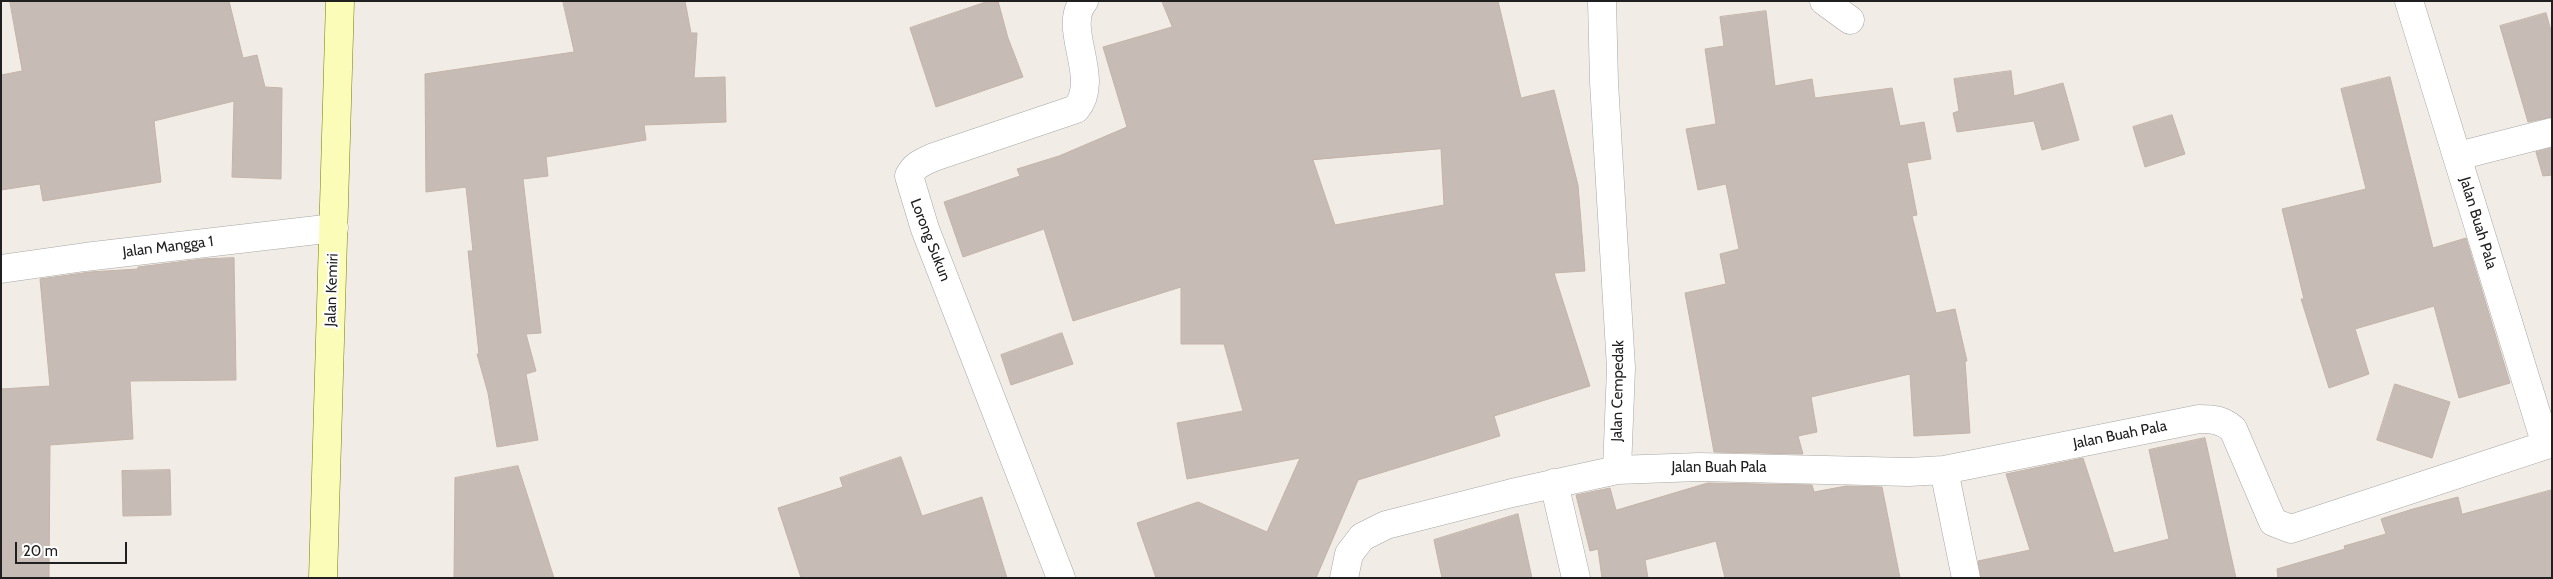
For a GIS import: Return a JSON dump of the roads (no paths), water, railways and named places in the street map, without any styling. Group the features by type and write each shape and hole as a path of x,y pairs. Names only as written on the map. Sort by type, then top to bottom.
{"street":[{"name":"Jalan Kemiri","path":"323,578 340,1"},
{"name":"Lorong Sukun","path":"1061,578 925,229 909,176 912,169 918,164 934,157 1076,109 1081,102 1084,92 1083,61 1077,26 1078,10 1084,1"},
{"name":"Jalan Cempedak","path":"1602,1 1621,368 1617,470"},
{"path":"1824,1 1850,20"},
{"name":"Jalan Buah Pala","path":"1617,470 1699,467 1909,472 1944,470 2199,419 2213,419 2223,421 2233,429 2273,522 2291,529 2549,444 2409,1"},
{"path":"2458,156 2552,132"},
{"name":"Jalan Mangga 1","path":"1,269 85,257 334,228"},
{"path":"1344,578 1349,554 1362,537 1386,525 1554,483 1617,470"},
{"path":"1944,470 1966,578"},
{"path":"1554,483 1576,578"}]}
